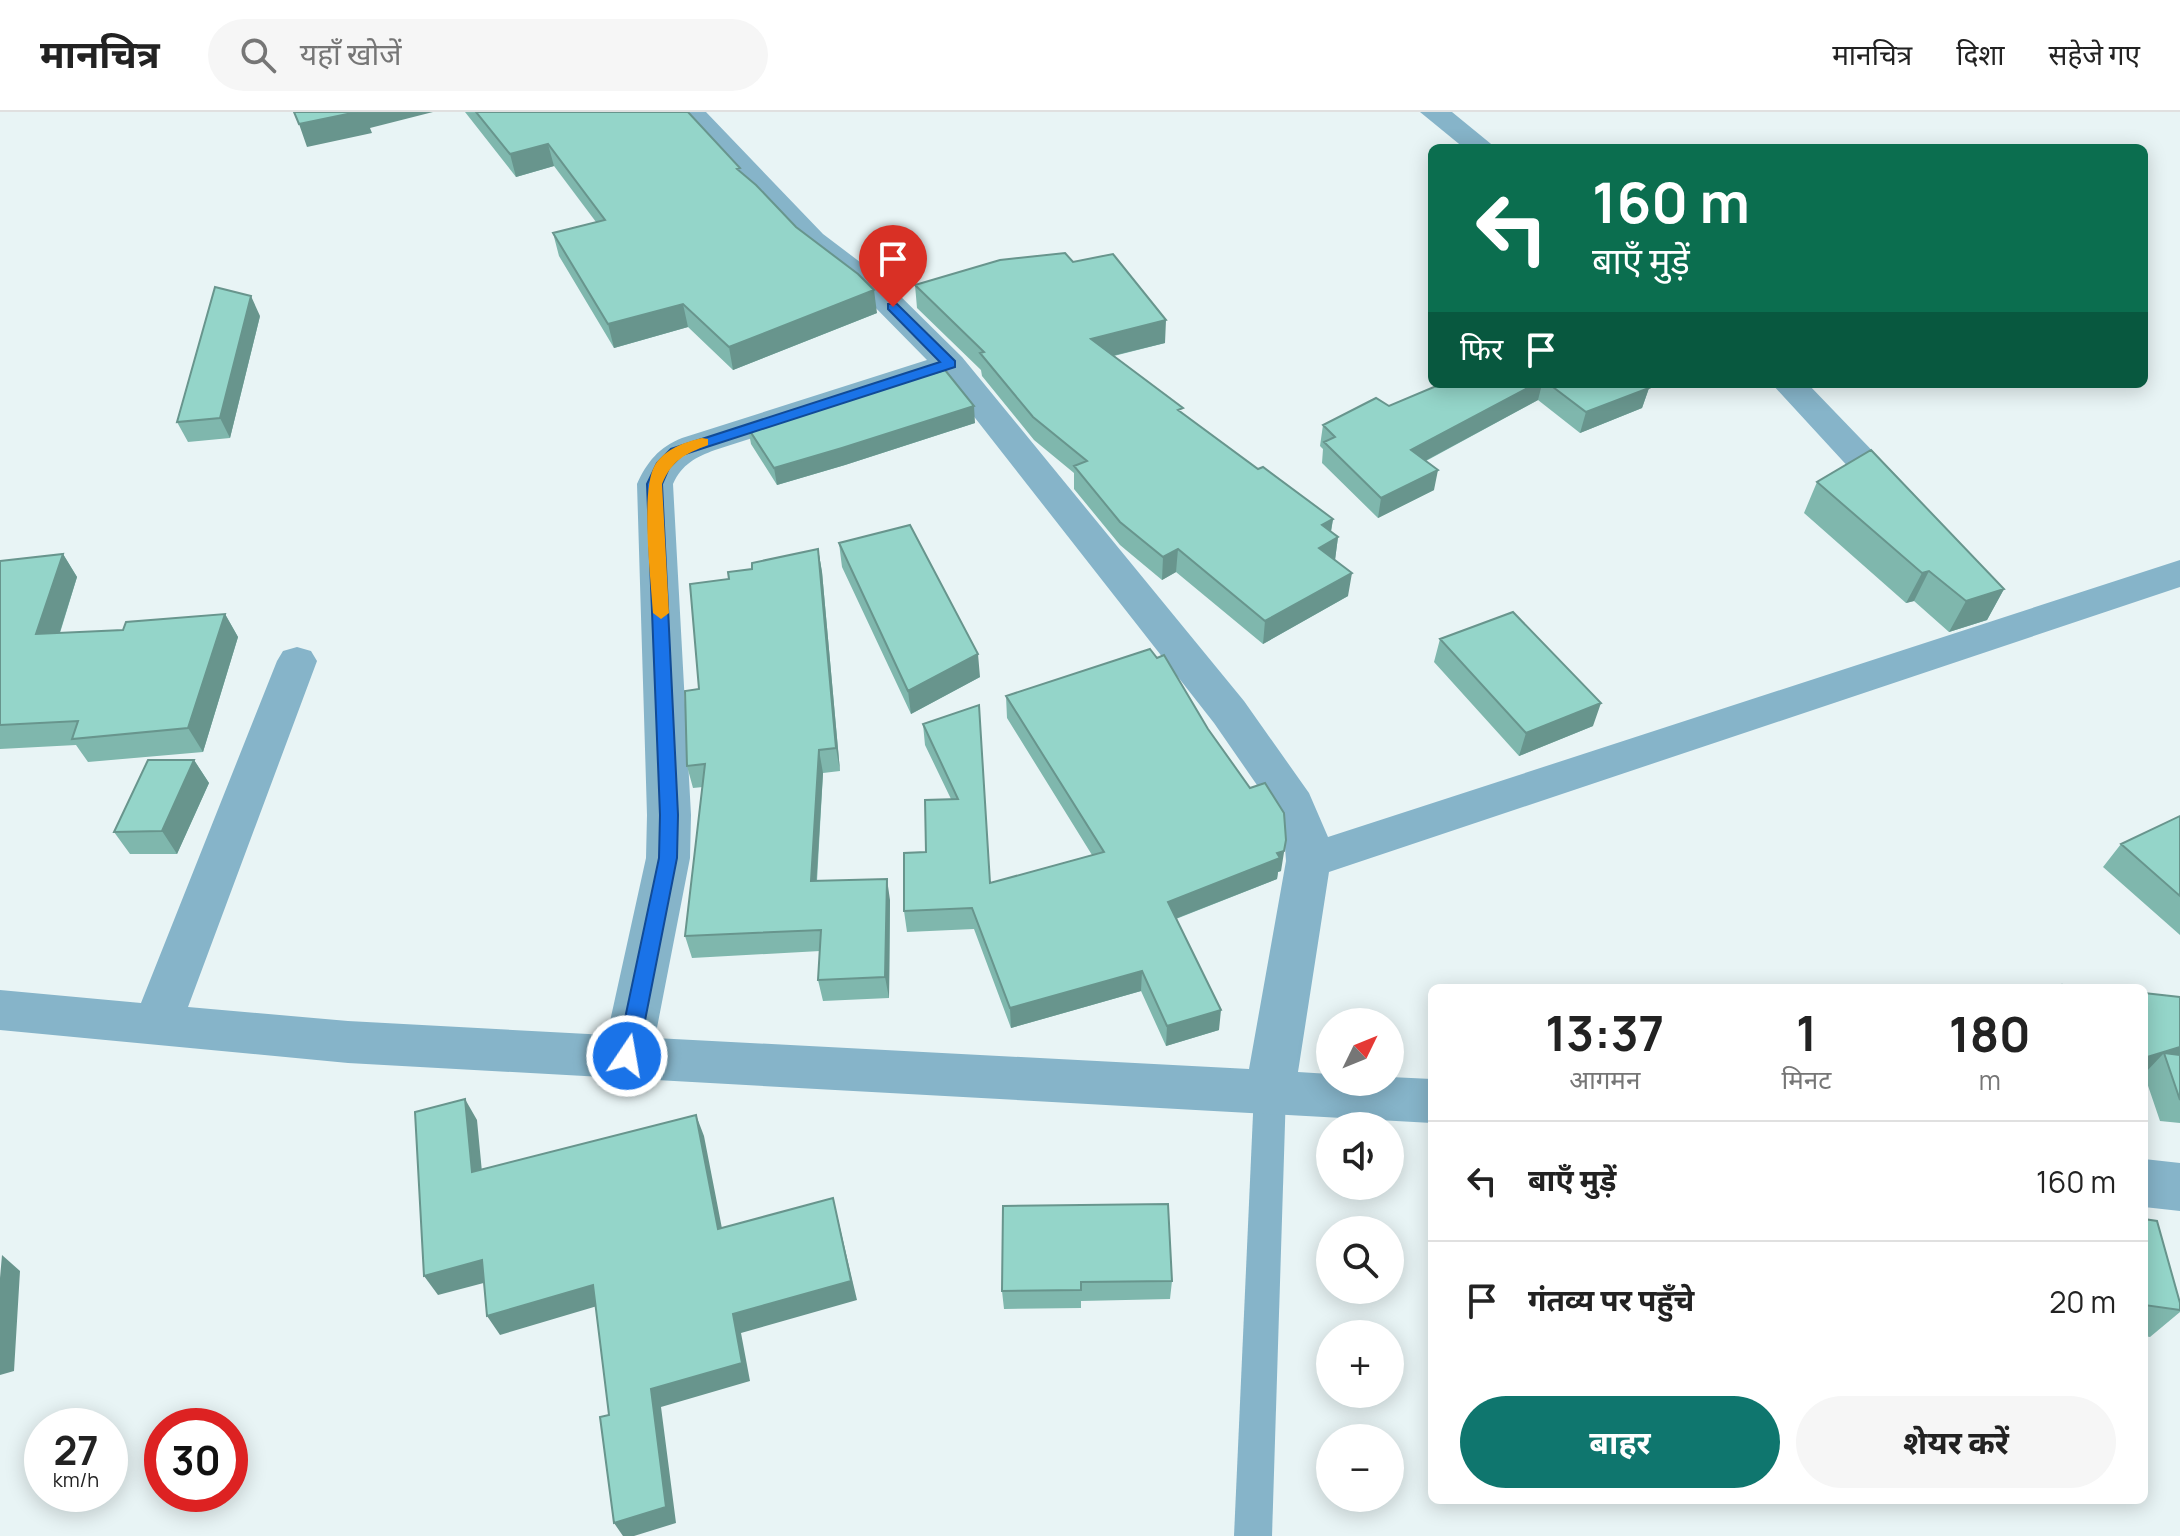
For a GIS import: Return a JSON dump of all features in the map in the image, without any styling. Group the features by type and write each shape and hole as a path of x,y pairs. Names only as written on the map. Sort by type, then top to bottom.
{"street":[{"path":"690,112 812,241 874,288 950,364 1229,712 1294,805 1306,833 1308,861 1270,1092"},
{"path":"1434,112 1477,144"},
{"path":"627,1056 668,858 669,815 655,484 662,466 677,452 703,442 950,364"},
{"path":"1793,388 1921,522"},
{"path":"1308,861 2009,615 2180,573"},
{"path":"157,1024 297,661"},
{"path":"0,1010 348,1042 1428,1101"},
{"path":"2148,1183 2180,1187"}],"lane":[{"path":"1253,1536 1270,1092"}],"building":[{"path":"294,112 357,112 299,124"},
{"path":"476,112 688,112 740,168 737,169 796,227 874,290 729,347 683,304 608,324 553,233 605,220 548,144 510,154"},
{"path":"1065,253 1073,262 1113,254 1166,320 1091,339 1183,408 1178,410 1333,519 1322,525 1338,537 1319,548 1352,573 1265,621 1178,549 1163,557 1120,522 1074,466 1087,461 1033,417 980,353 984,352 915,285 1000,260"},
{"path":"215,287 251,296 220,418 177,422"},
{"path":"945,370 974,406 774,468 748,428"},
{"path":"1432,388 1527,388 1411,450 1438,470 1381,498 1324,442 1335,437 1323,425 1376,398 1389,406"},
{"path":"1554,388 1649,388 1586,412"},
{"path":"1871,450 2004,589 1966,601 1929,571 1922,573 1817,482"},
{"path":"910,525 978,654 908,691 839,543"},
{"path":"818,549 836,748 819,750 811,881 887,879 885,977 818,980 821,930 685,936 705,764 687,766 685,691 699,689 690,584 729,579 728,572 752,569 752,563"},
{"path":"63,554 36,634 123,630 126,622 225,614 188,728 72,739 78,721 0,725 0,561"},
{"path":"1513,612 1601,703 1526,733 1440,639"},
{"path":"1150,649 1157,658 1164,655 1208,729 1250,788 1265,783 1284,813 1284,851 1277,853 1280,858 1168,902 1221,1010 1167,1026 1142,971 1010,1008 972,908 904,911 904,853 926,852 925,800 958,799 923,724 979,705 990,883 1104,852 1006,696"},
{"path":"148,760 194,760 162,831 114,832"},
{"path":"2180,816 2180,896 2121,844"},
{"path":"2148,993 2180,997 2180,1047 2148,1057"},
{"path":"2164,1053 2180,1055 2180,1100"},
{"path":"465,1099 472,1172 696,1115 718,1229 833,1198 851,1281 733,1314 742,1363 651,1389 666,1507 614,1523 600,1417 609,1415 593,1285 487,1316 482,1260 424,1276 415,1112"},
{"path":"1168,1204 1172,1281 1081,1282 1081,1290 1002,1291 1003,1206"},
{"path":"2148,1220 2157,1221 2180,1310 2148,1306"}],"slow traffic":[{"path":"661,613 655,484 662,466 677,452 702,442"}],"route":[{"path":"627,1056 668,858 669,815 655,484 662,466 677,452 950,364 893,307"}]}
